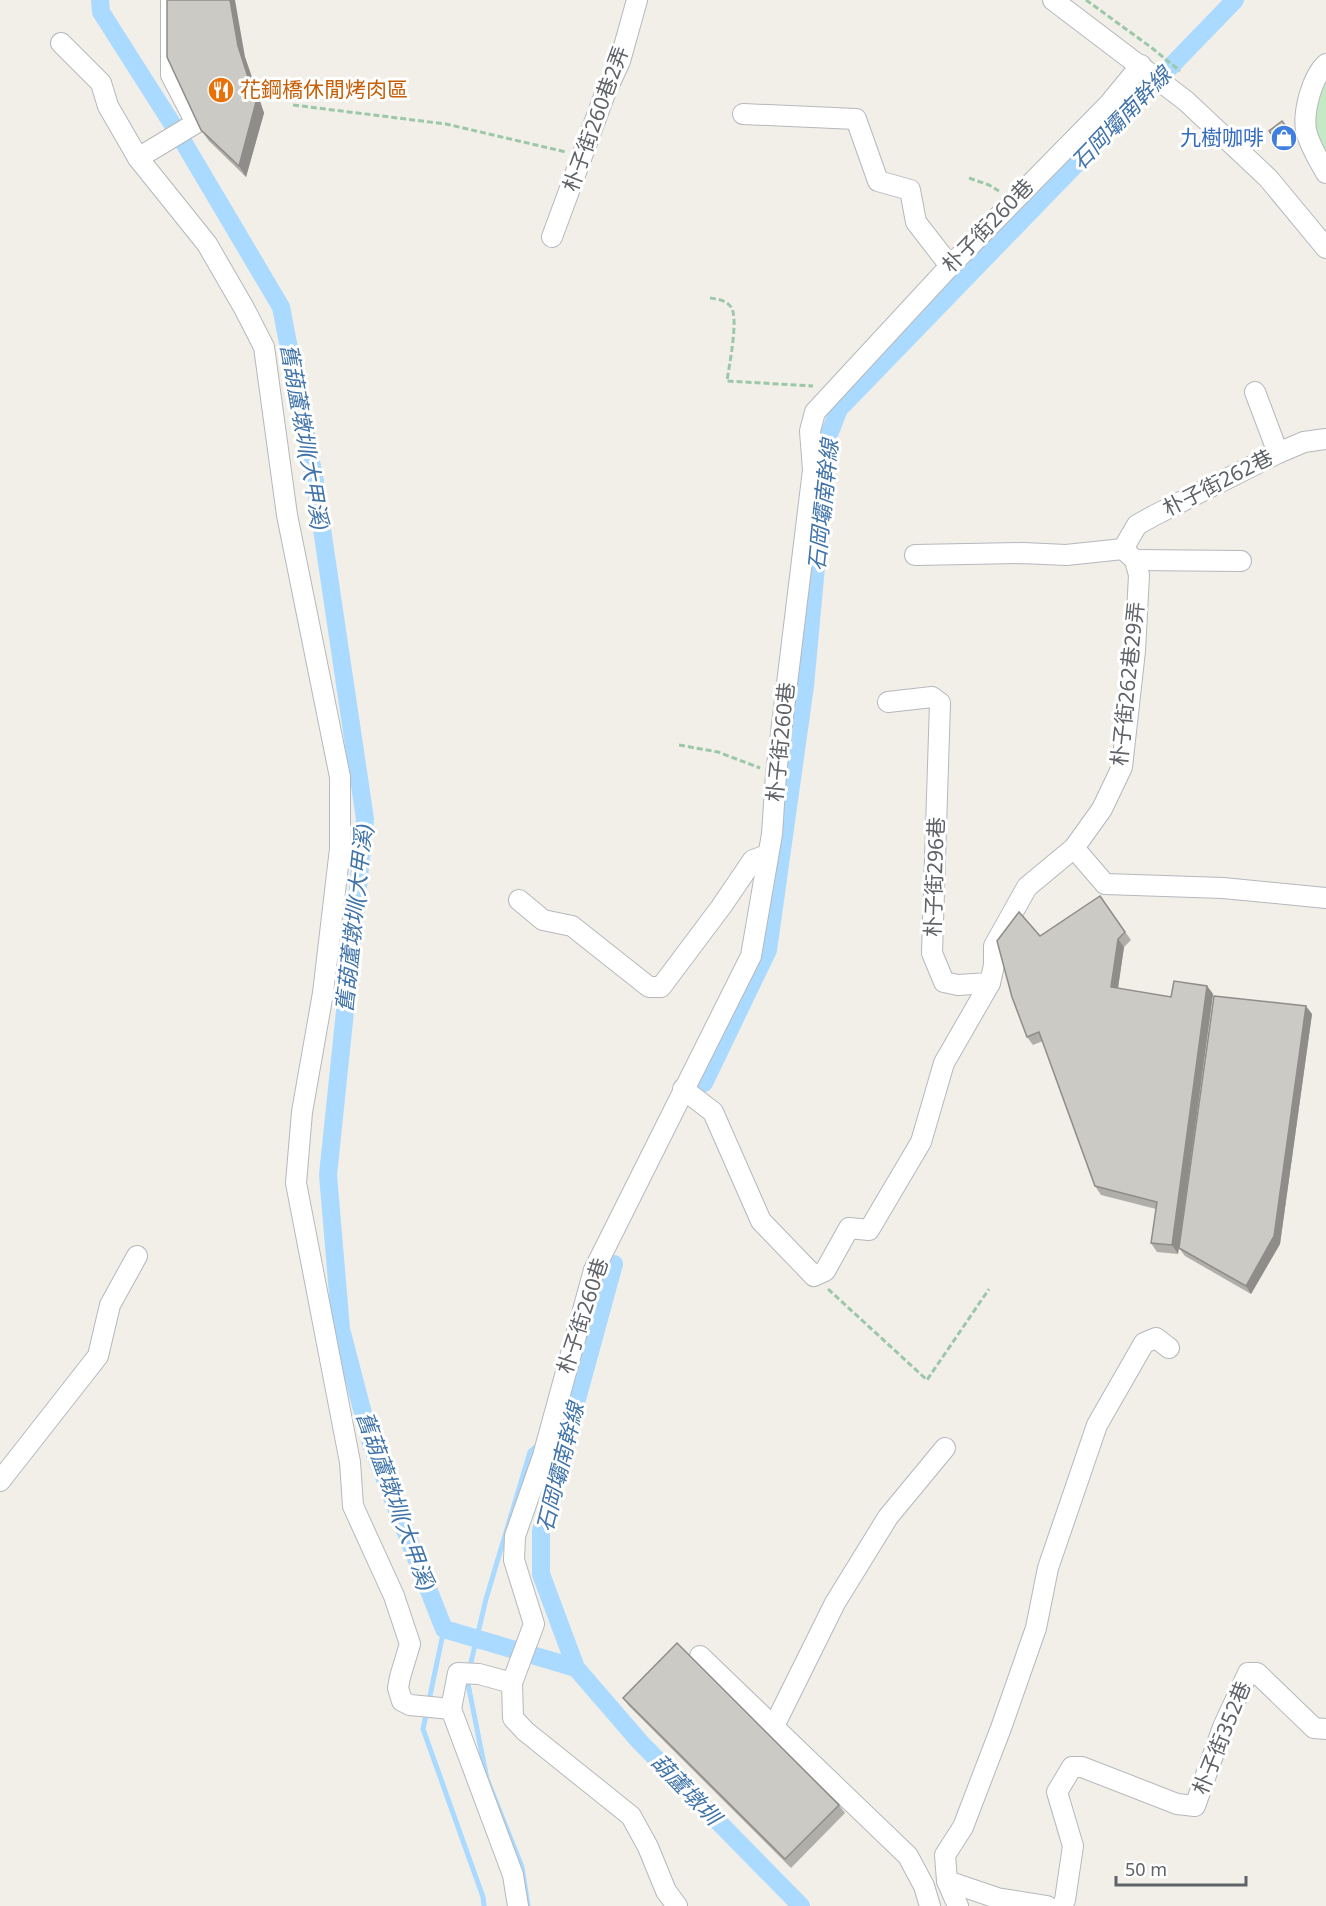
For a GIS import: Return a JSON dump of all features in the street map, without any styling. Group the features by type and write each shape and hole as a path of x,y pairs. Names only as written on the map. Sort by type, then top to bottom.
{"street":[{"path":"138,158 196,123 171,75 171,0"},
{"name":"朴子街260巷2弄","path":"552,237 620,61 637,0"},
{"path":"1053,0 1141,64 1180,83 1268,178 1326,248"},
{"path":"61,43 101,83 108,106 138,158 207,244 264,347 287,515 340,777 340,849 323,993 302,1112 296,1183 350,1462 353,1506 394,1596 410,1644 398,1688 402,1701 410,1705 451,1709"},
{"name":"朴子街260巷","path":"677,1906 666,1891 648,1847 631,1816 525,1731 513,1718 512,1683 534,1624 514,1560 515,1536 543,1456 594,1270 750,956 772,834 776,774 813,470 810,431 815,411 1013,200 1109,104 1141,64"},
{"path":"1326,64 1319,71 1309,95 1306,130 1326,173"},
{"path":"742,114 856,119 878,181 910,190 916,222 950,266"},
{"path":"1255,392 1278,453"},
{"name":"朴子街262巷","path":"1129,554 1137,525 1278,453 1304,442 1326,439"},
{"path":"915,555 1129,554 1241,561"},
{"name":"朴子街262巷29弄","path":"1074,848 1102,809 1122,766 1135,651 1139,575 1129,554"},
{"name":"朴子街296巷","path":"888,702 932,696 940,704 932,953 944,982 958,985 990,983"},
{"path":"683,1089 713,1112 760,1221 814,1276 825,1271 849,1228 869,1230 921,1142 944,1063 990,983 994,965 994,946 1027,887 1074,848 1105,884 1223,888 1326,898"},
{"path":"519,900 543,920 572,927 649,987 661,987 753,860 767,855"},
{"path":"0,1481 98,1356 110,1305 137,1256"},
{"path":"958,1906 947,1881 945,1855 963,1827 1001,1728 1036,1628 1048,1568 1097,1425 1144,1343 1156,1338 1169,1348"},
{"path":"773,1728 835,1603 888,1517 945,1448"},
{"path":"700,1656 908,1856 924,1886 930,1906"},
{"path":"512,1683 478,1674 458,1672 451,1709 513,1875 518,1906"},
{"name":"朴子街352巷","path":"1062,1906 1065,1900 1073,1846 1057,1792 1072,1767 1082,1767 1177,1804 1195,1806 1223,1727 1248,1673 1257,1674 1314,1728 1326,1729"},
{"path":"947,1881 997,1898 1047,1906"}],"path":[{"path":"1086,0 1152,48 1180,83"},
{"path":"293,105 446,124 582,156"},
{"path":"969,178 989,185 1013,200"},
{"path":"710,298 721,299 731,306 735,317 727,381 836,387"},
{"path":"679,745 718,752 776,774"},
{"path":"814,1276 927,1380 989,1289"}],"green space":[{"path":"1326,74 1326,164 1317,139 1314,119 1317,99"}],"building":[{"name":"花鋼橋休閒烤肉區","path":"167,0 230,0 238,46 256,102 239,166 201,130 167,57"},
{"path":"1282,121 1292,134 1279,144 1269,131"},
{"path":"1100,896 1125,932 1118,939 1111,987 1171,997 1174,981 1207,986 1172,1245 1151,1243 1157,1202 1095,1186 1039,1032 1027,1037 1012,997 997,941 1019,912 1040,936"},
{"path":"1214,996 1306,1006 1274,1236 1246,1286 1179,1248"},
{"path":"677,1643 839,1805 785,1859 623,1698"}],"waterway":[{"name":"舊葫蘆墩圳(大甲溪)","path":"100,0 101,12 178,133 281,307 315,482 365,819 328,1175 341,1329 371,1444 444,1629 576,1668"},
{"name":"石岡壩南幹線","path":"704,1083 768,950 805,686 828,437 839,409 1235,0"},
{"name":"石岡壩南幹線","path":"614,1264 541,1531 541,1574 576,1668 640,1742 801,1906"},
{"path":"528,1906 522,1867 487,1779 467,1679 486,1599 530,1452 538,1445"},
{"path":"444,1629 423,1729 483,1897 484,1906"}],"place":[{"name":"花鋼橋休閒烤肉區","path":"221,90"},
{"name":"九樹咖啡","path":"1284,138"}],"water label":[{"name":"葫蘆墩圳","path":"686,1789"}]}
